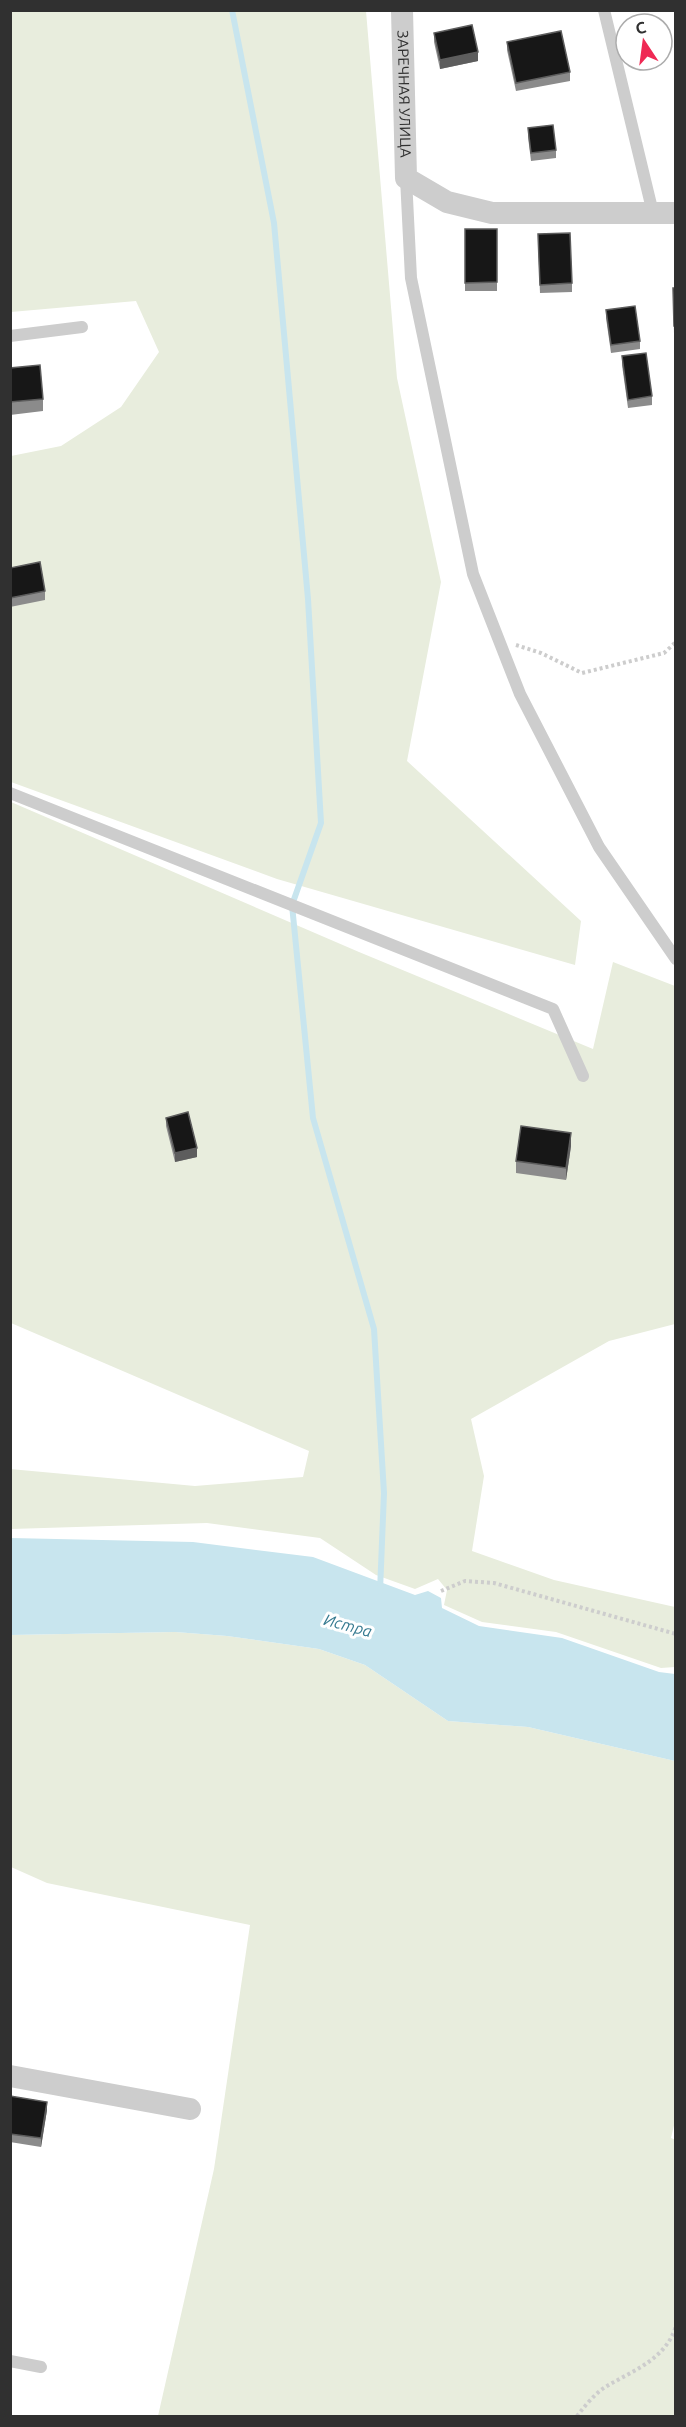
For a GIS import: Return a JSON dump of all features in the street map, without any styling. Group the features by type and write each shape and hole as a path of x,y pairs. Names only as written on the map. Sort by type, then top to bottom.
{"street":[{"name":"ЗАРЕЧНАЯ УЛИЦА","path":"402,10 406,178"},
{"path":"406,178 447,202 492,213 664,213"},
{"path":"10,2076 190,2109"}],"lane":[{"path":"604,10 664,213"},
{"path":"406,178 411,278 473,574 520,694 599,847 675,959"},
{"path":"10,336 82,327"},
{"path":"10,793 553,1009 583,1076"},
{"path":"10,2361 41,2367"}],"path":[{"path":"499,640 541,653 582,673 664,653 675,642"},
{"path":"441,1591 465,1581 494,1583 675,1634"},
{"path":"577,2416 605,2387 634,2372 662,2352 675,2326"}],"green space":[{"path":"11,11 366,11 397,378 441,582 407,761 581,921 575,965 277,879 11,782 11,456 61,446 121,407 159,352 136,301 11,312"},
{"path":"11,802 359,952 593,1049 613,962 675,986 675,1324 609,1341 471,1419 484,1476 472,1551 554,1580 675,1607 675,1667 661,1668 556,1632 482,1622 444,1605 447,1590 438,1579 415,1589 376,1575 320,1538 207,1523 11,1529 10,1469 195,1486 303,1477 309,1451 11,1323"},
{"path":"175,1632 227,1636 319,1649 365,1665 448,1721 528,1727 675,1761 676,2117 671,2138 676,2140 675,2416 158,2416 214,2169 250,1925 47,1883 11,1867 11,1635"}],"water":[{"name":"Истра","path":"11,1538 193,1542 313,1557 415,1595 428,1591 441,1598 442,1608 479,1626 562,1638 659,1672 675,1674 675,1761 528,1727 448,1721 365,1665 319,1649 227,1636 175,1632 11,1635"}],"building":[{"path":"472,25 478,52 440,60 434,33"},
{"path":"561,31 570,72 516,83 507,42"},
{"path":"553,125 556,150 531,153 528,128"},
{"path":"465,229 497,229 497,282 465,283"},
{"path":"570,233 572,283 540,285 538,234"},
{"path":"673,288 675,288 675,326 674,326"},
{"path":"635,306 640,341 611,345 606,310"},
{"path":"646,353 652,396 628,400 622,356"},
{"path":"40,365 43,399 10,402 10,368"},
{"path":"40,562 45,591 10,598 10,568"},
{"path":"188,1112 197,1148 175,1153 166,1118"},
{"path":"521,1126 571,1133 566,1168 516,1161"},
{"path":"10,2096 47,2102 41,2138 10,2134"}],"waterway":[{"path":"232,10 274,223 308,599 321,823 292,905 313,1118 374,1329 384,1493 380,1591"}]}
